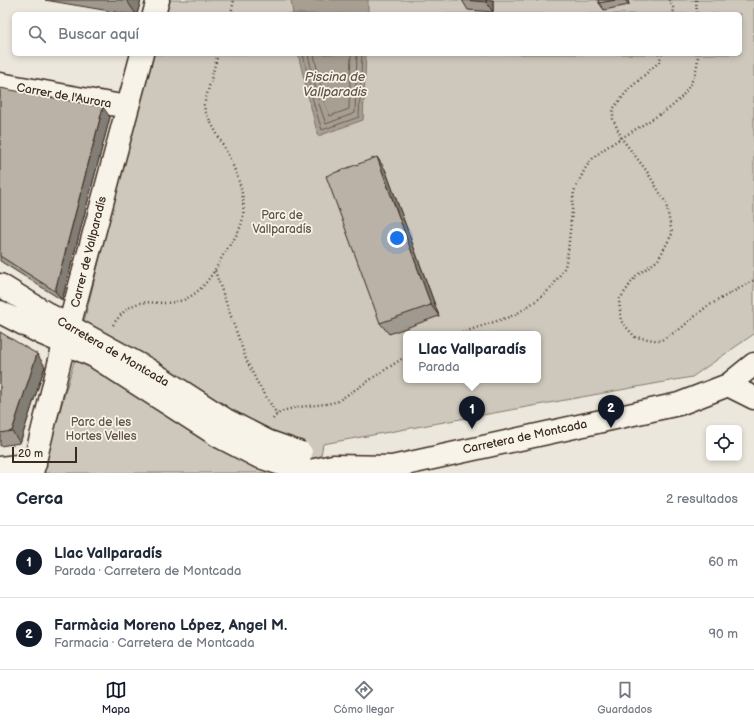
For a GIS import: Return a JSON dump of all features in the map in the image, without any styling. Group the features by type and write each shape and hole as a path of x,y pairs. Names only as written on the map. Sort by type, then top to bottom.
{"street":[{"path":"155,12 158,0"},
{"name":"Carrer de Vallparadís","path":"34,468 67,335 141,56"},
{"name":"Carrer de l'Aurora","path":"0,84 127,107"},
{"name":"Carretera de Montcada","path":"0,285 94,356 223,428 266,441 299,461 313,456 334,469 368,468 404,464 679,404 728,385 754,364"},
{"name":"Carretera de Montcada","path":"0,312 24,325 101,343 147,369 223,428"},
{"path":"728,385 754,398"},
{"path":"0,468 34,468"}],"path":[{"path":"231,12 234,0"},
{"path":"670,0 674,9 673,12"},
{"path":"696,0 697,12"},
{"path":"101,343 118,318 131,306 153,301 182,300 201,288 214,271 240,230 243,206 242,193 234,167 213,127 204,105 217,56"},
{"path":"661,56 659,62 628,90 613,109 613,119 622,139 646,170 666,203 672,234 658,260 636,276 619,300 621,321 635,337 660,340 680,329 706,307 754,280"},
{"path":"467,331 515,315 540,298 552,287 565,267 570,236 572,202 579,178 594,157 680,100 687,91 693,79 698,56"},
{"path":"214,271 246,359 257,382 276,414"},
{"path":"272,420 276,414 290,408 326,405 338,401 403,358"}],"green space":[{"name":"Parc de Vallparadís","path":"169,0 754,0 754,334 692,377 323,444 318,473 42,473 74,362 129,140 152,56 742,56 742,12 166,12"}],"water":[{"path":"291,0 368,0 368,12 293,12"},
{"name":"Piscina de Vallparadis","path":"298,56 366,56 363,120 318,136"}],"building":[{"path":"462,0 486,0 486,2"},
{"path":"598,0 616,0 599,3"},
{"path":"0,88 103,107 55,291 0,256"},
{"path":"377,157 431,305 380,323 326,176"},
{"path":"0,332 37,354 12,431 0,433"}],"place":[{"name":"Farmàcia Moreno López, Angel M.","path":"611,428"},
{"name":"Llac Vallparadís","path":"472,429"}],"park label":[{"name":"Parc de les Hortes Velles","path":"101,429"}]}
